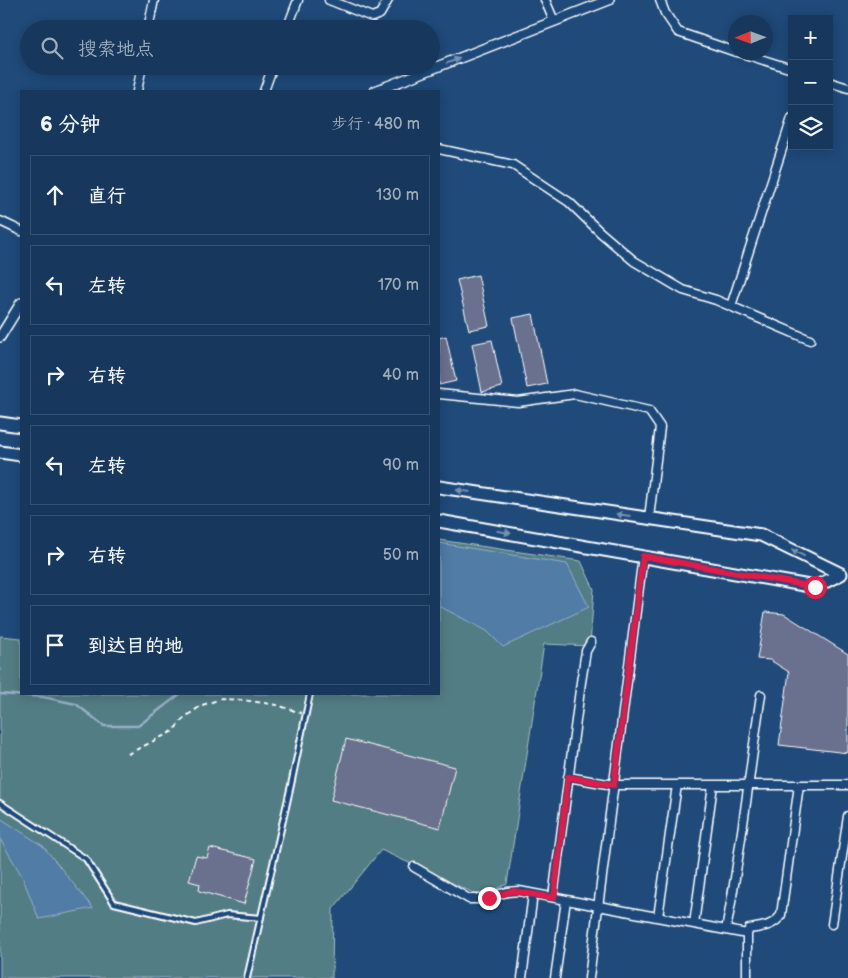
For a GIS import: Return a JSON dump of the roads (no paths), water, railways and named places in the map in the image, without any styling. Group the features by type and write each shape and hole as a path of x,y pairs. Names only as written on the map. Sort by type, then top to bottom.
{"main road":[{"path":"0,423 20,426"},
{"path":"0,452 20,455"},
{"path":"440,487 761,535 845,576"},
{"path":"440,521 815,587 845,576"}],"street":[{"path":"150,20 154,0"},
{"path":"290,20 298,0"},
{"path":"329,0 372,17 380,14 388,0"},
{"path":"545,0 554,22"},
{"path":"440,66 609,0"},
{"path":"660,0 665,13 678,32 728,49"},
{"path":"763,60 788,68"},
{"path":"137,90 140,75"},
{"path":"264,90 270,75"},
{"path":"378,90 417,75"},
{"path":"833,83 848,88"},
{"path":"731,306 788,130"},
{"path":"440,149 513,165 569,202 634,261 683,290 731,306 810,340"},
{"path":"0,221 20,231"},
{"path":"0,337 20,305"},
{"path":"440,394 518,402 575,394 649,412 660,427 649,518"},
{"path":"589,978 643,556"},
{"path":"554,898 584,658 586,650 592,642"},
{"path":"726,930 737,870 747,785 761,695"},
{"path":"568,777 614,785 848,785"},
{"path":"658,918 677,785"},
{"path":"694,924 713,785"},
{"path":"747,978 747,934 749,930 772,924 781,915 800,785"},
{"path":"832,924 848,816"},
{"path":"414,867 469,899 484,899 513,891 747,934"},
{"path":"522,978 533,894"},
{"path":"555,978 566,900"}],"lane":[{"path":"247,978 310,695"},
{"path":"0,803 86,859 114,903 196,923 227,915 261,918"}],"water":[{"path":"440,543 567,564 589,607 503,647 487,631 440,607"},
{"path":"0,818 43,846 93,908 39,919 22,876 0,839"}],"waterway":[{"path":"0,694 43,697 76,704 104,726 138,726 179,695"}]}
